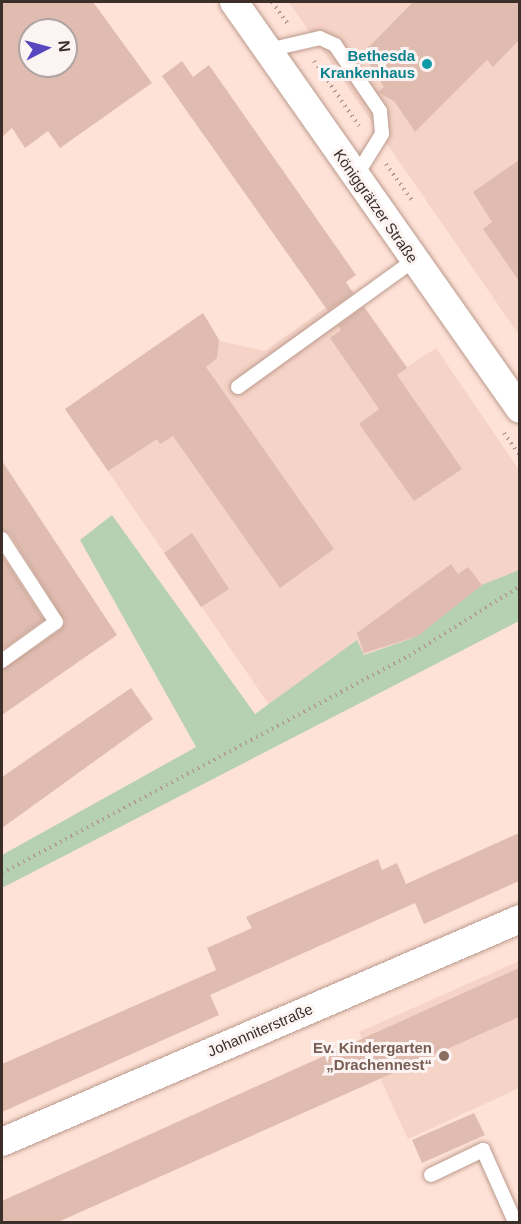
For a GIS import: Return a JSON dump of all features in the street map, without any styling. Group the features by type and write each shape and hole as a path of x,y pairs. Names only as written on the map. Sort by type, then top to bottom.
{"street":[{"name":"Königgrätzer Straße","path":"234,2 519,409"},
{"name":"Johanniterstraße","path":"2,1142 519,919"}],"lane":[{"path":"268,50 320,38 335,45 380,111 382,134 356,176"},
{"path":"238,387 414,260"},
{"path":"2,539 56,622 2,661"},
{"path":"431,1174 483,1150 515,1222"}],"path":[{"path":"2,873 409,656 519,586"}],"shaded area":[{"path":"289,2 519,2 519,335"},
{"path":"352,289 407,367 436,348 519,470 519,570 413,638 363,655 357,640 270,706 65,409 203,313 220,341 265,351"},
{"name":"Ev. Kindergarten „Drachennest“","path":"519,961 519,1088 408,1139 359,1032"}],"green space":[{"path":"112,515 255,714 357,640 364,655 413,638 482,585 519,570 519,621 2,888 2,855 196,747 80,540"}],"building":[{"path":"2,2 93,2 152,83 60,148 48,131 25,148 12,128 2,137"},
{"name":"Bethesda Krankenhaus","path":"413,2 519,2 519,40 493,67 487,60 415,132 395,102 378,92 384,87 363,53"},
{"path":"182,61 193,77 209,65 356,275 346,282 353,293 328,311 162,76"},
{"path":"519,160 519,281 483,229 492,222 473,192"},
{"path":"364,307 407,368 397,375 462,469 414,501 359,424 379,409 330,338 341,330 338,326"},
{"path":"203,313 219,340 217,358 206,367 334,549 280,588 173,436 160,444 157,439 108,471 65,409"},
{"path":"2,461 117,635 2,715 2,670 61,629 65,622 10,534 2,530"},
{"path":"192,533 229,589 201,607 164,553"},
{"path":"2,555 44,620 2,650"},
{"path":"451,564 458,574 468,567 482,585 418,636 364,653 357,633"},
{"path":"131,688 153,719 2,828 2,777"},
{"path":"519,833 519,881 424,924 415,903 210,995 219,1015 2,1112 2,1064 216,970 207,948 252,928 246,917 378,859 382,870 397,863 406,884"},
{"path":"519,968 519,1017 58,1222 2,1222 2,1201"},
{"path":"474,1113 485,1135 422,1163 412,1140"}],"place":[{"name":"Bethesda Krankenhaus","path":"427,64"},
{"name":"Ev. Kindergarten „Drachennest“","path":"444,1056"}]}
